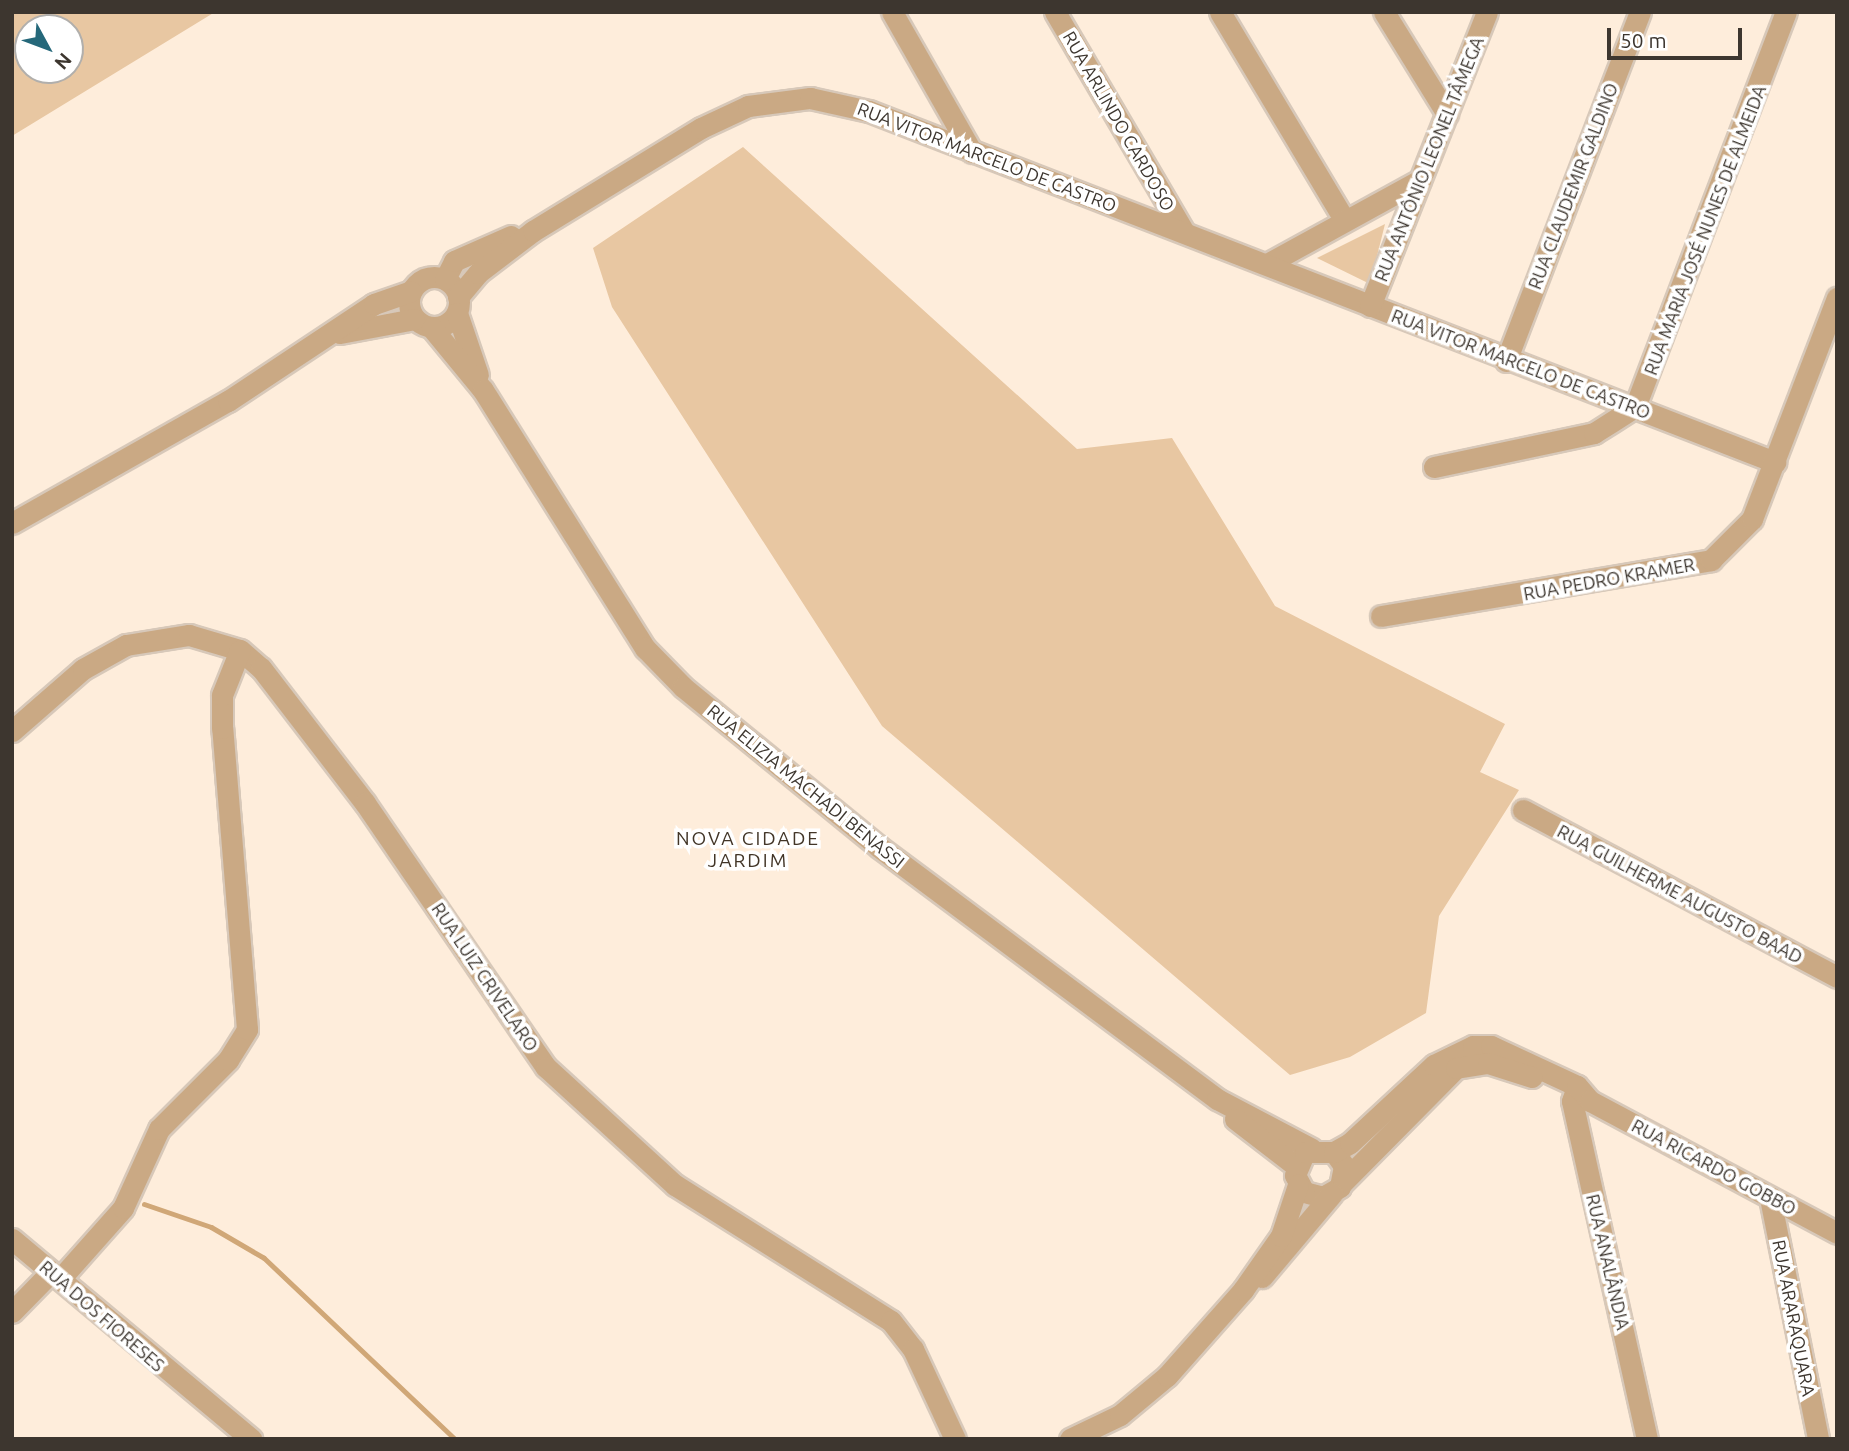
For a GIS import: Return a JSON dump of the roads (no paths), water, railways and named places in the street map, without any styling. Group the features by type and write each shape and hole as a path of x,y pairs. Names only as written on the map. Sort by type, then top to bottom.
{"street":[{"path":"892,12 972,152"},
{"name":"RUA ARLINDO CARDOSO","path":"1055,12 1183,230"},
{"path":"1220,12 1344,219"},
{"path":"1384,12 1447,114"},
{"name":"RUA ANTÔNIO LEONEL TÂMEGA","path":"1370,306 1487,12"},
{"name":"RUA CLAUDEMIR GALDINO","path":"1506,360 1640,12"},
{"name":"RUA MARIA JOSÉ NUNES DE ALMEIDA","path":"1635,407 1786,12"},
{"name":"RUA VITOR MARCELO DE CASTRO","path":"533,231 701,128 748,106 810,98 869,111 1269,263 1506,360 1775,462"},
{"path":"1269,263 1344,219 1420,180"},
{"path":"12,523 331,335 374,304 411,291 425,278 445,279 454,261 533,231"},
{"path":"331,335 423,323 458,305 478,273 533,231"},
{"name":"RUA ELIZIA MACHADI BENASSI","path":"445,279 458,305 483,390"},
{"path":"411,291 423,323"},
{"name":"RUA PEDRO KRAMER","path":"1381,616 1711,560 1752,519 1837,298"},
{"name":"RUA ELIZIA MACHADI BENASSI","path":"423,323 483,390 638,638 669,674 879,847 1217,1100 1297,1175"},
{"path":"1434,467 1594,433 1635,407"},
{"path":"12,730 83,669 126,645 189,635 240,650 222,695 222,728 247,1029 234,1054 159,1129 123,1208 56,1276 12,1312"},
{"name":"RUA LUIZ CRIVELARO","path":"240,650 261,668 416,874 546,1067 675,1185 891,1321 913,1349 955,1439"},
{"name":"RUA GUILHERME AUGUSTO BAAD","path":"1523,810 1837,977"},
{"name":"RUA RICARDO GOBBO","path":"1454,1061 1491,1046 1837,1233"},
{"path":"1070,1439 1145,1397 1243,1290 1291,1217 1297,1175 1312,1149 1334,1152 1366,1134 1454,1061"},
{"path":"1243,1290 1270,1271 1337,1188 1454,1061"},
{"name":"RUA ANALÂNDIA","path":"1580,1096 1647,1439"},
{"name":"RUA ELIZIA MACHADI BENASSI","path":"1217,1100 1312,1149"},
{"path":"1334,1152 1344,1166 1337,1188"},
{"path":"1297,1175 1313,1196 1337,1188"},
{"name":"RUA ARARAQUARA","path":"1770,1198 1818,1439"},
{"name":"RUA DOS FIORESES","path":"12,1239 191,1394 251,1439"}],"waterway":[{"path":"144,1204 211,1227 264,1258 455,1439"}],"district":[{"name":"NOVA CIDADE JARDIM","path":"748,850"}]}
